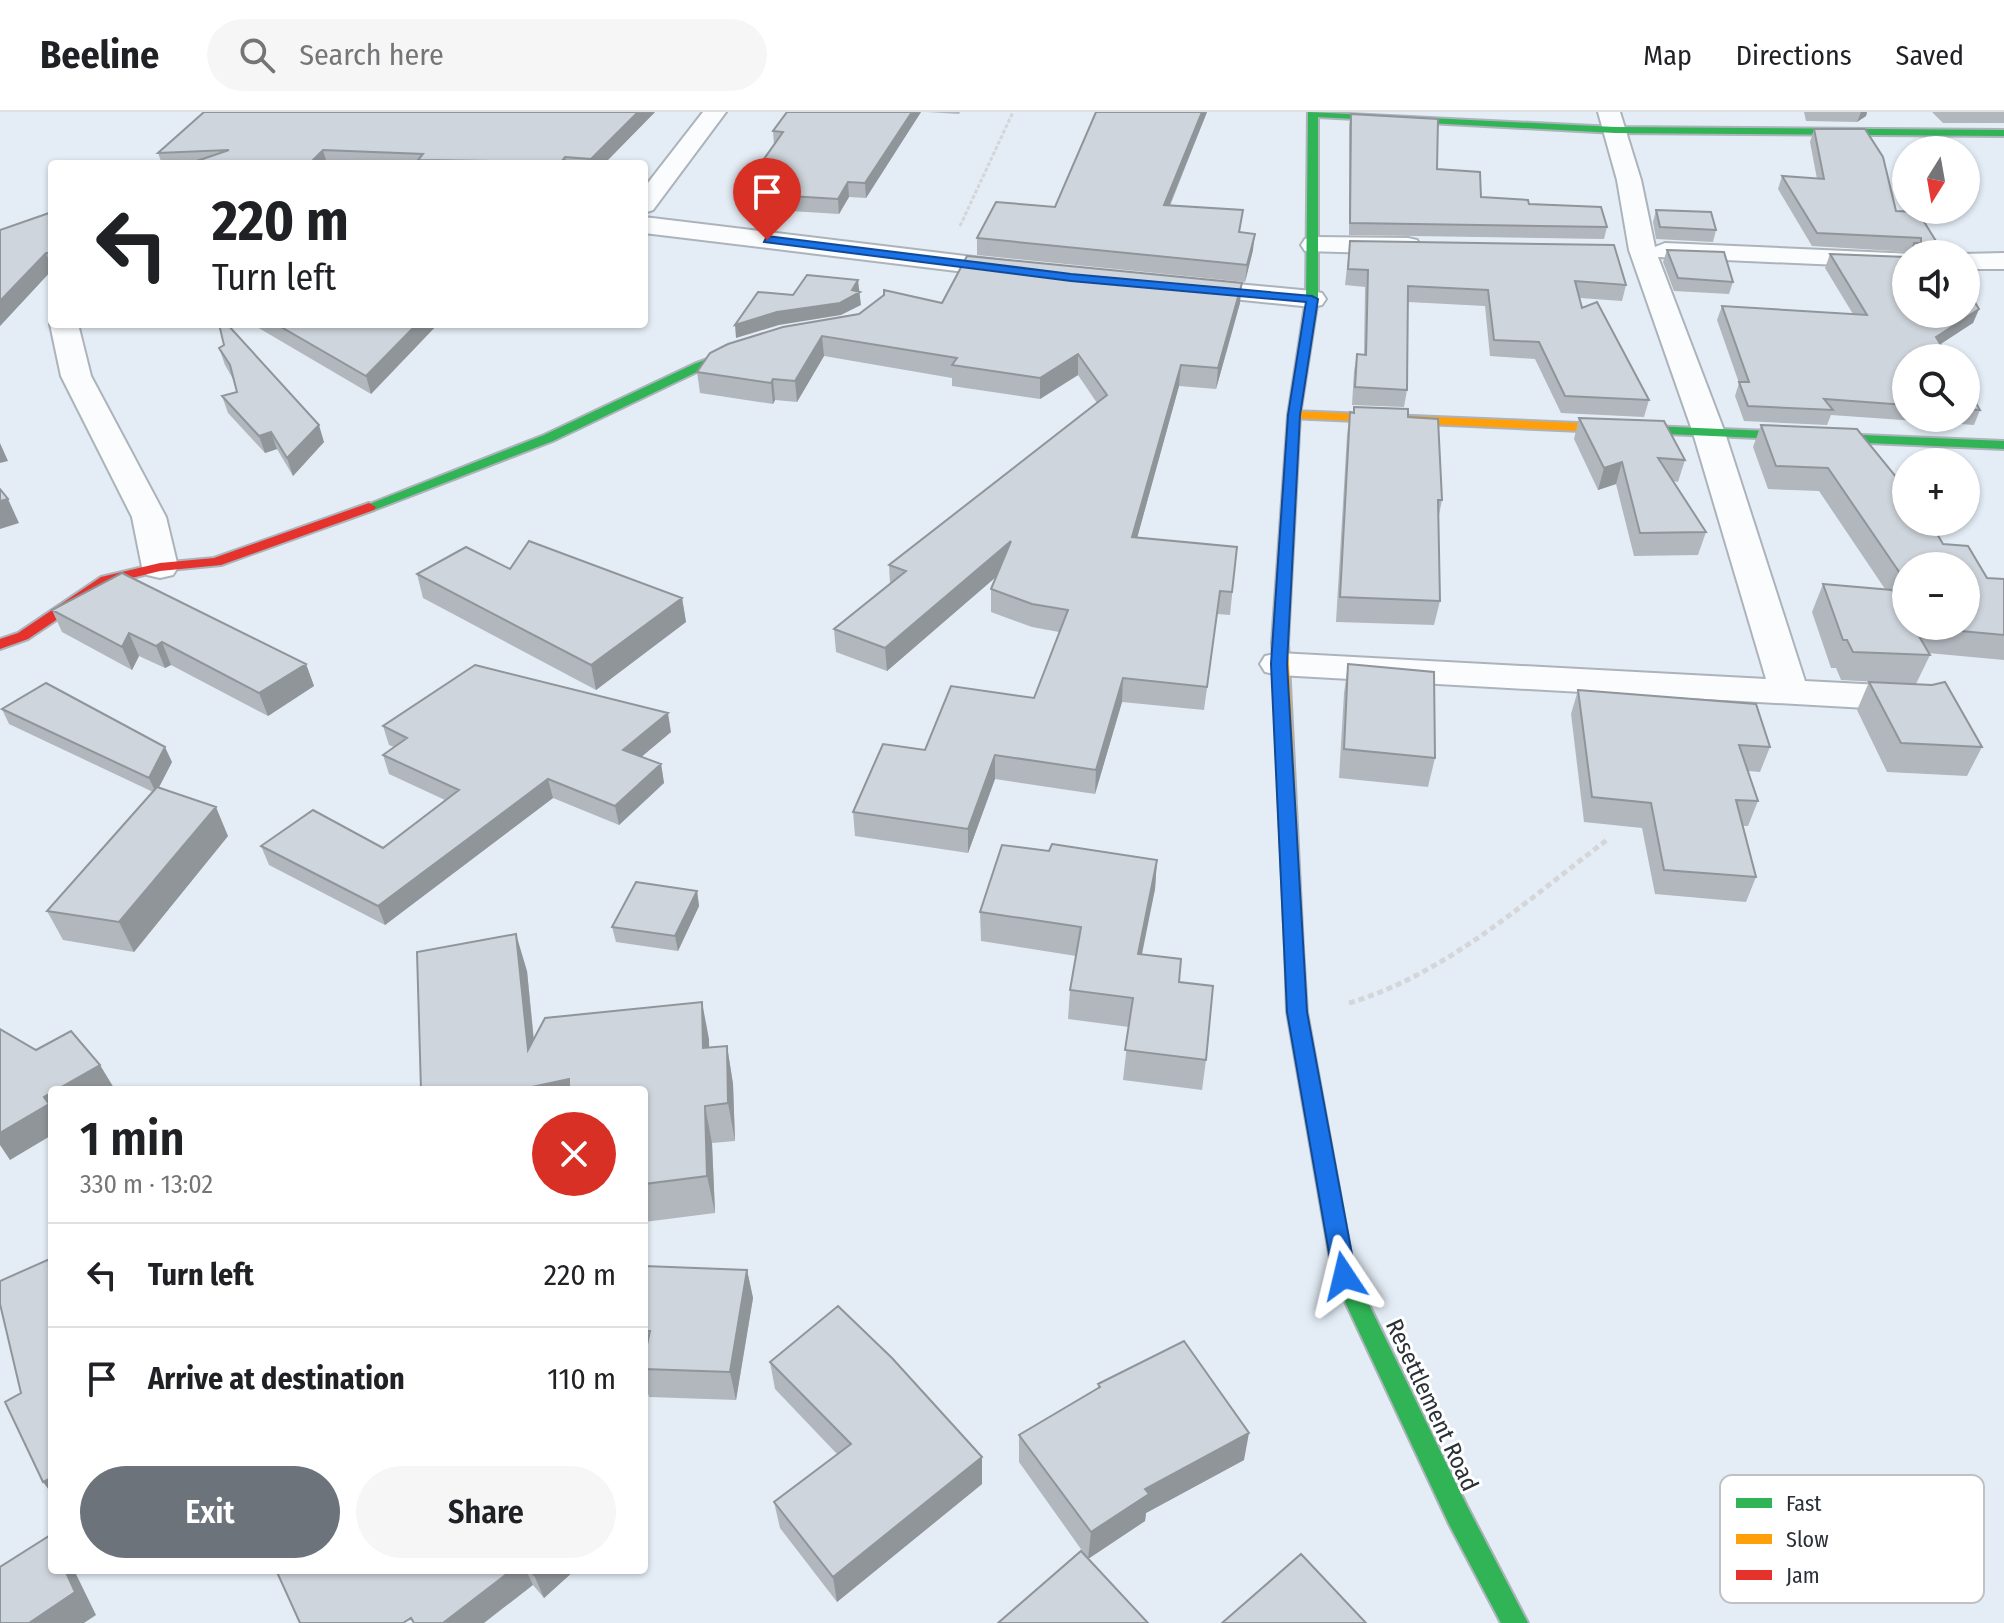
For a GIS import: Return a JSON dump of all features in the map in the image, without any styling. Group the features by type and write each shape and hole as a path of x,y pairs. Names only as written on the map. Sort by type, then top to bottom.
{"street":[{"path":"648,200 715,112"},
{"path":"1313,113 2004,133"},
{"name":"Resettlement Road","path":"1313,113 1310,208 1314,245 1312,299 1294,415 1279,664 1297,1012 1344,1276 1458,1515 1515,1623"},
{"path":"1612,121 1626,250 1709,433 1789,692"},
{"path":"648,225 1055,275"},
{"path":"1314,245 1438,247"},
{"path":"1626,250 1892,260"},
{"path":"1980,261 2004,261"},
{"path":"1161,285 1312,299"},
{"path":"65,328 76,376 149,517 160,567"},
{"path":"0,644 23,636 106,580 160,567 216,562 452,477 604,413 719,356 779,337"},
{"path":"1294,415 2004,445"},
{"path":"1279,664 1919,699"}],"path":[{"path":"946,261 986,164 1013,112"},
{"path":"1297,1012 1370,1000 1448,955 1607,840"}],"building":[{"path":"204,112 638,112 591,159 418,160 423,154 323,150 313,160 200,160 229,150 158,153"},
{"path":"787,112 912,112 865,183 848,182 838,199 740,193 783,132 773,131"},
{"path":"1096,112 1202,112 1164,205 1243,210 1239,232 1255,234 1247,265 977,238 996,202 1055,207"},
{"path":"1351,114 1438,119 1437,169 1480,172 1481,197 1528,200 1529,204 1601,207 1607,227 1350,223"},
{"path":"1814,129 1865,129 1883,157 1892,194 1892,224 1925,224 1935,240 1817,233 1782,176 1824,179"},
{"path":"1656,210 1711,212 1716,230 1660,227"},
{"path":"48,213 48,253 0,301 0,230"},
{"path":"1350,241 1614,245 1626,285 1575,281 1582,308 1597,302 1649,400 1565,396 1539,342 1494,340 1488,290 1408,286 1407,390 1355,387 1357,354 1366,355 1368,270 1348,269"},
{"path":"1667,250 1724,252 1733,282 1678,278"},
{"path":"1830,254 1892,256 1892,328 1950,328 1936,337 1940,344 1892,344 1892,404 1824,399 1833,410 1748,406 1739,382 1749,382 1722,306 1867,315"},
{"path":"967,256 1242,283 1218,368 1181,365 1132,537 1237,547 1232,592 1220,591 1207,687 1123,678 1096,770 995,755 968,829 853,812 883,744 925,750 951,686 1034,698 1068,610 1032,604 991,589 1011,541 885,648 834,629 906,571 889,565 1107,395 1078,354 1040,378 952,365 957,358 822,336 795,381 773,379 771,383 697,372 710,353 728,344 783,327 859,314 884,295 884,290 942,303"},
{"path":"807,275 858,280 852,290 860,292 840,303 777,312 735,325 758,292 793,295"},
{"path":"220,328 231,328 319,425 287,458 271,432 259,436 222,396 237,392 230,365 219,348 224,345"},
{"path":"283,328 413,328 366,376"},
{"path":"1354,407 1408,409 1408,417 1438,419 1442,500 1438,500 1440,601 1340,597 1350,412 1354,413"},
{"path":"1579,418 1664,421 1685,460 1658,458 1706,532 1640,533 1622,462 1604,468"},
{"path":"1761,425 1857,429 1892,472 1892,536 1938,536 1943,544 1968,546 1972,552 1892,552 1892,562 1828,468 1776,466"},
{"path":"0,489 8,499 0,501"},
{"path":"529,541 682,598 591,665 417,574 466,547 510,569"},
{"path":"1980,566 1987,578 2004,579 2004,635 1980,633"},
{"path":"122,573 306,664 259,693 162,642 156,646 129,633 122,647 52,610"},
{"path":"1823,584 1892,590 1892,640 1921,640 1930,655 1853,652 1847,640 1843,640"},
{"path":"1348,664 1434,672 1435,758 1344,749"},
{"path":"475,665 668,713 623,750 661,764 615,806 548,779 378,906 261,846 313,810 383,848 459,790 383,755 407,738 383,726"},
{"path":"1869,682 1932,685 1945,682 1982,747 1901,743"},
{"path":"46,683 165,747 149,778 2,709"},
{"path":"1578,690 1756,704 1770,747 1739,745 1758,801 1736,800 1756,877 1664,870 1651,803 1592,797"},
{"path":"157,787 216,807 119,922 47,911"},
{"path":"1052,844 1157,860 1138,954 1181,959 1179,982 1213,986 1206,1060 1125,1050 1133,998 1070,990 1081,927 980,912 1002,845 1049,851"},
{"path":"636,882 697,891 675,936 612,927"},
{"path":"516,934 528,1050 545,1018 702,1002 703,1048 727,1046 728,1103 705,1106 707,1176 648,1183 648,1086 569,1086 569,1079 537,1086 421,1086 417,952"},
{"path":"0,1029 36,1050 71,1031 100,1065 63,1086 48,1086 48,1094 44,1097 48,1105 0,1133"},
{"path":"48,1260 48,1479 43,1482 5,1402 21,1393 0,1304 0,1281"},
{"path":"648,1266 747,1270 730,1372 648,1369"},
{"path":"838,1306 892,1358 982,1457 833,1577 774,1502 851,1444 770,1362"},
{"path":"1184,1341 1249,1433 1145,1489 1149,1494 1091,1532 1019,1435 1100,1387 1098,1384"},
{"path":"48,1537 48,1574 67,1574 75,1592 29,1623 0,1623 0,1567"},
{"path":"1081,1551 1148,1623 998,1623"},
{"path":"1301,1554 1366,1623 1222,1623"},
{"path":"278,1574 507,1574 443,1623 414,1623 411,1618 403,1623 300,1623"}],"traffic: fast":[{"path":"1280,643 1294,415 1312,299 1313,112"},
{"path":"1313,114 1615,130 2004,133"},
{"path":"369,507 548,438 698,367 756,345"},
{"path":"1627,429 2004,445"},
{"path":"1294,948 1297,1012 1344,1276 1458,1515 1515,1623"}],"traffic: slow":[{"path":"1294,415 1627,429"},
{"path":"1280,643 1294,948"}],"traffic: jam":[{"path":"0,644 23,636 106,580 160,567 216,562 369,507"}],"route":[{"path":"767,240 1071,277 1312,299 1294,415 1279,664 1297,1012 1344,1276"}]}
